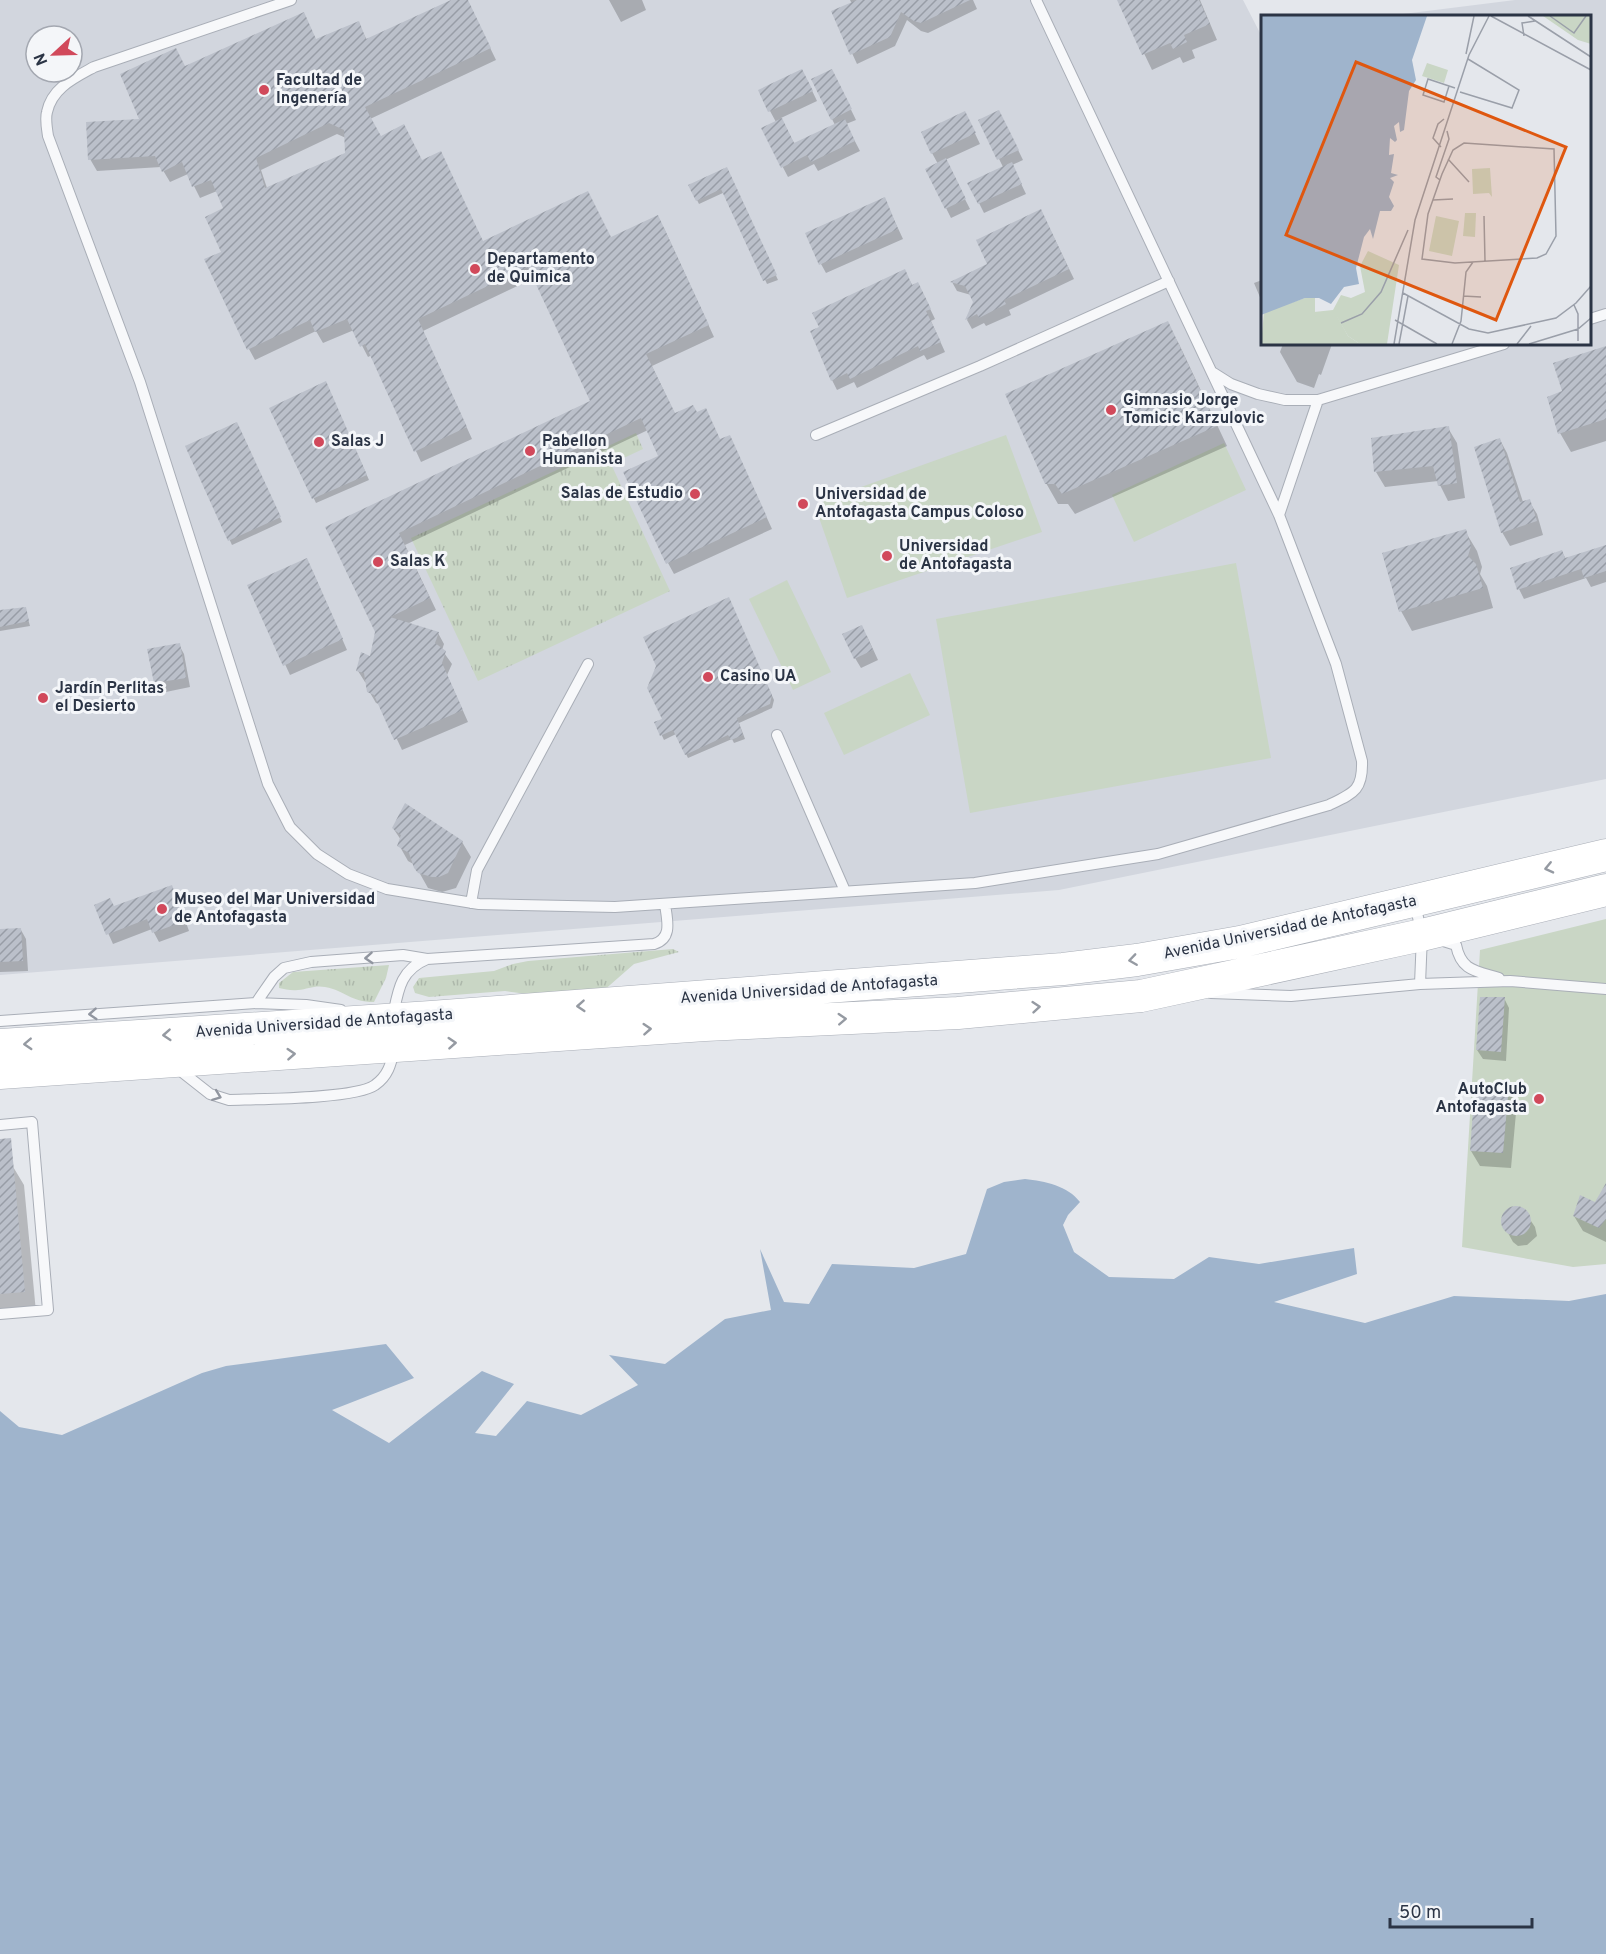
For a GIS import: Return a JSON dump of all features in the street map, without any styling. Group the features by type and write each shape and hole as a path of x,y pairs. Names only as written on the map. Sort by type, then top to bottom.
{"main road":[{"name":"Avenida Universidad de Antofagasta","path":"0,1073 170,1062 393,1033 1063,969 1146,958 1240,942 1606,855"},
{"name":"Avenida Universidad de Antofagasta","path":"0,1045 694,1026 958,1013 1048,1006 1166,992 1422,935 1606,890"}],"lane":[{"path":"291,0 94,67 54,93 46,113 48,136 141,382 268,784 290,827 316,854 348,874 387,889 471,903 615,908 975,884 1158,854 1329,805 1354,794 1363,778 1362,762 1339,675 1279,515 1036,0"},
{"path":"816,435 971,370 1169,281"},
{"path":"1591,319 1606,314"},
{"path":"1212,372 1231,384 1257,394 1285,400 1318,400 1501,345"},
{"path":"1279,515 1318,400"},
{"path":"471,903 477,870 588,664"},
{"path":"777,735 846,891"},
{"path":"1414,901 1422,935 1420,984"},
{"path":"256,1003 278,972 284,968 311,962 403,955 428,959 654,944 664,939 669,928 665,904"},
{"path":"1422,935 1456,945 1459,958 1469,969 1510,981"},
{"path":"170,1062 210,1094 229,1100 348,1094 368,1089 382,1079 391,1065 393,1033 402,979 412,967 428,959"},
{"path":"1166,992 1291,996 1420,984 1510,981 1606,989"},
{"path":"0,1020 256,1003 306,1005 393,1033"},
{"path":"0,1125 32,1122 48,1310 0,1314"}],"shaded area":[{"name":"Universidad de Antofagasta Campus Coloso","path":"0,0 1243,0 1261,33 1261,345 1591,345 1591,15 1395,15 1515,0 1606,0 1606,779 1059,890 0,975"}],"green space":[{"path":"636,433 643,449 611,464 670,591 478,681 411,538"},
{"path":"1006,435 1042,532 847,598 816,509 825,500"},
{"path":"1224,443 1246,490 1134,542 1112,495"},
{"path":"1236,563 1271,758 970,813 936,619"},
{"path":"787,580 831,672 793,690 749,599"},
{"path":"910,673 930,715 844,755 824,713"},
{"name":"AutoClub Antofagasta","path":"1606,919 1606,1264 1573,1267 1462,1247 1480,950"},
{"path":"673,949 679,952 634,964 602,992 534,995 505,991 429,997 415,993 413,987 419,978 494,971 528,961"},
{"path":"389,965 386,978 374,1002 359,1000 325,987 295,990 279,988 279,983 293,972"}],"water":[{"path":"1025,1179 1056,1185 1075,1196 1080,1202 1068,1215 1063,1225 1074,1252 1109,1277 1174,1279 1209,1257 1259,1264 1354,1248 1357,1274 1274,1302 1365,1323 1454,1296 1569,1301 1606,1294 1606,1954 0,1954 0,1411 19,1427 62,1435 202,1373 226,1366 386,1344 414,1378 332,1410 389,1443 482,1371 514,1384 475,1433 496,1436 527,1401 581,1415 638,1385 609,1355 665,1364 725,1319 771,1310 760,1249 784,1302 809,1304 832,1264 914,1268 966,1254 987,1189 1004,1182"}],"building":[{"path":"451,0 468,0 491,48 365,107 381,136 404,124 422,160 441,151 483,241 588,191 611,237 658,215 709,325 646,354 675,413 693,405 697,412 706,408 720,439 730,435 767,517 666,564 623,472 658,456 641,418 399,533 430,598 390,617 439,632 435,643 446,651 442,663 463,710 394,740 374,695 367,692 364,673 356,671 361,652 370,656 375,632 325,527 590,401 528,267 418,319 467,427 414,452 365,344 360,347 347,319 315,332 310,320 247,350 204,259 221,252 205,217 223,208 211,180 192,187 182,162 162,172 155,156 88,160 86,122 139,119 120,74 176,48 185,66 304,12 316,39 359,21 366,39","holes":["329,123 344,130 345,153 265,188 256,158"]},
{"path":"857,0 970,0 921,23 901,12 890,37 850,55 831,11"},
{"path":"1117,0 1199,0 1210,24 1184,35 1187,42 1173,49 1170,43 1142,55"},
{"path":"802,69 813,91 768,112 758,90"},
{"path":"832,69 852,109 831,120 811,79"},
{"path":"999,110 1019,150 997,160 978,120"},
{"path":"965,111 976,133 931,154 921,132"},
{"path":"782,118 794,143 845,119 855,141 811,162 807,155 781,168 761,128"},
{"path":"946,158 966,199 945,209 925,169"},
{"path":"1012,162 1022,184 978,204 967,183"},
{"path":"727,167 777,275 763,281 721,189 696,201 688,185"},
{"path":"885,197 898,229 819,265 805,233"},
{"path":"1041,209 1069,269 1004,300 1006,304 979,318 977,314 965,320 973,302 965,286 950,282 987,264 976,240"},
{"path":"905,269 912,285 918,282 931,309 926,311 941,342 920,351 918,346 850,379 847,373 831,381 810,331 819,327 812,313"},
{"name":"Gimnasio Jorge Tomicic Karzulovic","path":"1168,321 1217,426 1062,494 1055,484 1045,484 1005,394"},
{"path":"1606,346 1606,419 1558,434 1547,397 1562,391 1553,363"},
{"name":"Salas J","path":"326,381 367,475 312,499 269,408"},
{"path":"237,422 281,517 228,541 185,446"},
{"path":"1449,426 1457,483 1438,486 1433,466 1374,472 1371,438"},
{"path":"1500,438 1520,502 1530,499 1537,521 1501,533 1474,447"},
{"path":"1466,529 1471,546 1468,556 1476,564 1483,588 1399,612 1382,553"},
{"path":"1606,545 1606,571 1584,578 1581,569 1517,590 1510,568 1562,550 1565,558"},
{"path":"307,558 343,639 283,666 247,585"},
{"name":"Casino UA","path":"729,597 772,695 770,704 737,718 743,735 731,740 728,735 685,755 673,730 660,736 654,722 662,719 647,688 656,666 643,637"},
{"path":"26,607 29,621 0,627 0,610"},
{"path":"862,625 873,650 854,659 842,634"},
{"path":"180,643 186,678 154,683 147,649"},
{"path":"405,803 463,841 448,873 432,877 418,873 409,853 397,846 401,835 392,828"},
{"path":"172,885 185,921 152,933 147,919 106,935 94,905 110,898 114,906"},
{"path":"21,928 23,961 0,962 0,929"},
{"path":"1480,997 1505,997 1501,1052 1476,1050"},
{"path":"1475,1083 1509,1085 1503,1153 1470,1151"},
{"path":"11,1138 25,1292 0,1294 0,1139"},
{"path":"1606,1183 1606,1219 1599,1228 1573,1216 1580,1195 1595,1202"},
{"path":"1516,1206 1527,1210 1531,1221 1527,1232 1516,1236 1505,1232 1501,1221 1505,1210"}],"place":[{"name":"Facultad de Ingenería","path":"264,90"},
{"name":"Departamento de Quimica","path":"475,269"},
{"name":"Gimnasio Jorge Tomicic Karzulovic","path":"1111,410"},
{"name":"Salas J","path":"319,442"},
{"name":"Pabellon Humanista","path":"530,451"},
{"name":"Salas de Estudio","path":"695,494"},
{"name":"Universidad de Antofagasta Campus Coloso","path":"803,504"},
{"name":"Universidad de Antofagasta","path":"887,556"},
{"name":"Salas K","path":"378,562"},
{"name":"Casino UA","path":"708,677"},
{"name":"Jardín Perlitas el Desierto","path":"43,698"},
{"name":"Museo del Mar Universidad de Antofagasta","path":"162,909"},
{"name":"AutoClub Antofagasta","path":"1539,1099"}]}
